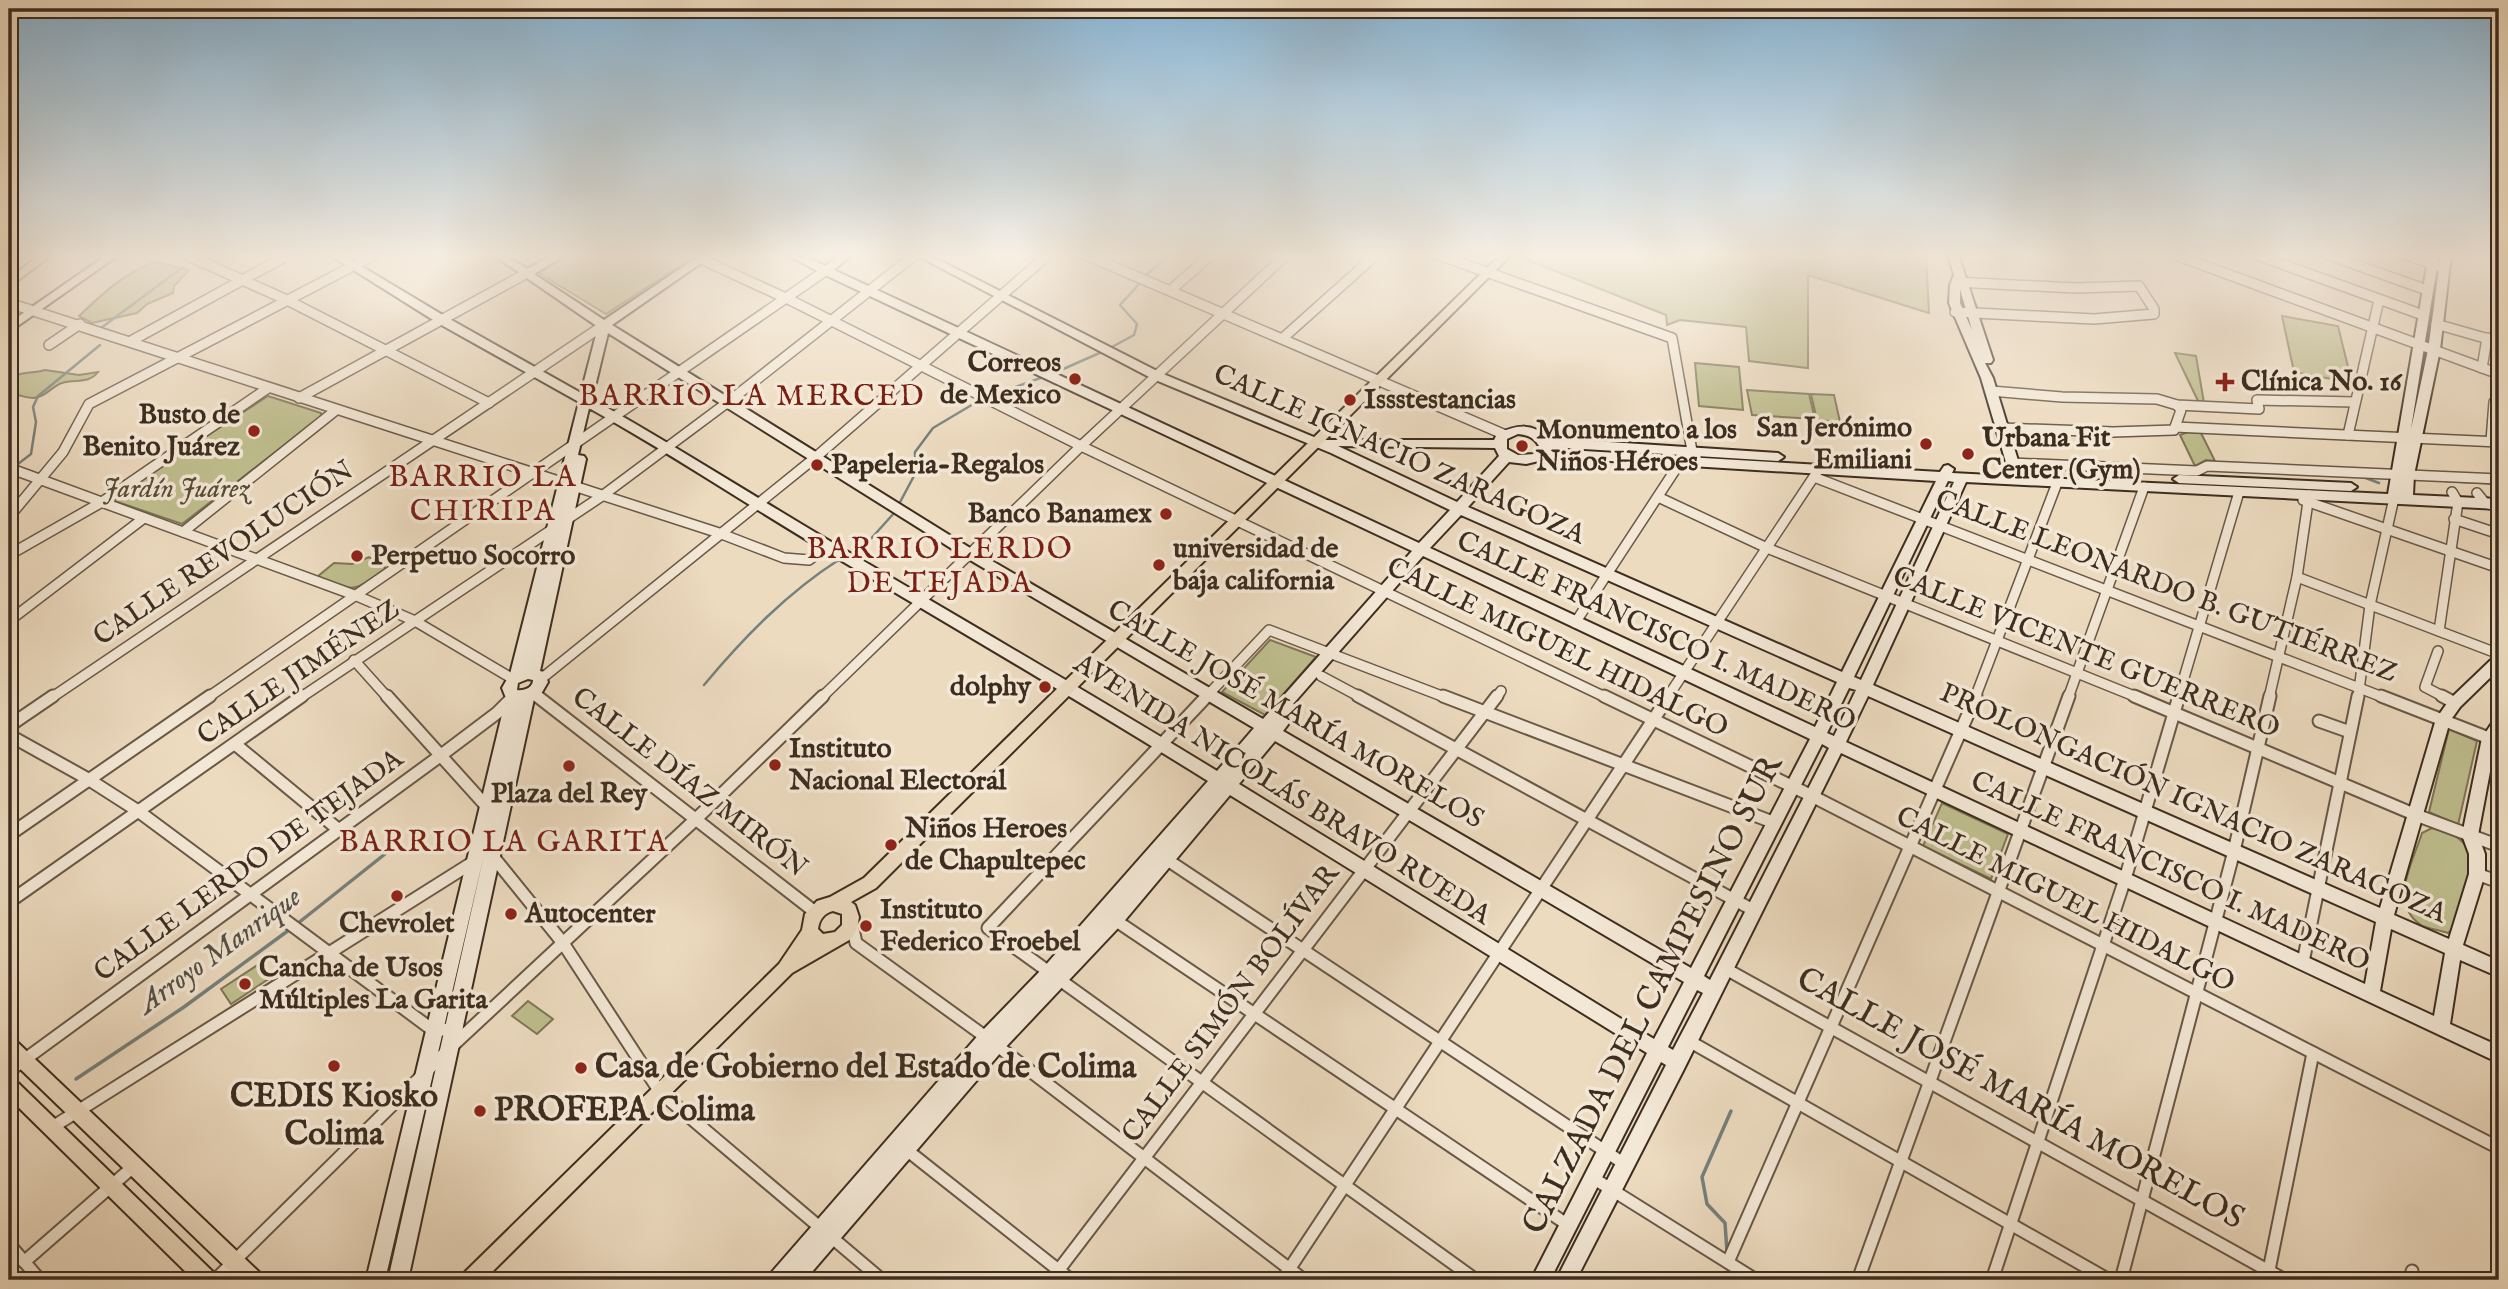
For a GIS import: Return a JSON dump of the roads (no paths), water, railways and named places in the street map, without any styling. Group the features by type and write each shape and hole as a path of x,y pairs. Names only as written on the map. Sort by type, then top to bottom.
{"main road":[{"path":"471,1280 785,969 810,932 811,919 815,912 870,883 1275,482 1328,442 1380,379 1446,314"},
{"path":"785,969 843,937 870,883"},
{"path":"833,904 842,905 849,910 852,921"},
{"path":"810,932 814,938 832,941"},
{"path":"9,1046 16,1066 77,1111 253,1280"},
{"path":"9,1086 207,1280"}],"street":[{"path":"9,328 28,314"},
{"path":"50,314 799,561 809,560 831,549"},
{"path":"131,341 179,314"},
{"path":"9,517 62,453 89,404 260,314"},
{"path":"315,314 489,403"},
{"path":"432,314 668,447 831,549"},
{"path":"299,398 453,314"},
{"name":"CALLE JOSÉ MARÍA MORELOS","path":"588,314 970,554 1714,992"},
{"path":"526,677 553,530 569,485 607,327 625,314"},
{"path":"9,835 530,472 762,314"},
{"name":"CALLE MIGUEL HIDALGO","path":"819,314 1081,446 1812,796 2499,1148"},
{"name":"CALLE JIMÉNEZ","path":"9,902 354,660 602,496 841,314"},
{"name":"CALLE FRANCISCO I. MADERO","path":"918,314 1574,624 2217,921 2499,1055"},
{"path":"525,695 509,688 719,533 816,457 982,314"},
{"name":"CALLE IGNACIO ZARAGOZA","path":"1039,314 1157,376 1328,442 1462,510 1865,686"},
{"path":"215,1280 474,1025 696,819 1081,446 1223,314"},
{"path":"1227,314 1380,379 1505,449 1535,459 1543,448"},
{"path":"1283,338 1310,314"},
{"path":"1604,314 1672,338 1692,451"},
{"path":"1956,314 1971,339 1981,370 1989,384 2015,472"},
{"path":"1973,314 1990,371 1989,384"},
{"path":"1996,314 2094,319 2152,314"},
{"path":"2338,314 2499,374"},
{"path":"2348,435 2376,314"},
{"path":"2409,438 2434,350 2437,314"},
{"path":"2304,962 2360,687 2370,605 2386,527 2400,494 2423,315"},
{"path":"48,345 79,324"},
{"path":"2437,324 2499,342"},
{"name":"CALLE REVOLUCIÓN","path":"9,726 534,372 607,327"},
{"path":"2482,368 2487,338"},
{"path":"1989,384 2062,397 2157,399 2176,405 2355,402"},
{"path":"9,555 102,502 268,388"},
{"path":"2175,427 2495,442 2494,402"},
{"path":"2002,428 2113,432 2174,430 2181,410 2176,405"},
{"path":"183,532 336,410"},
{"path":"793,1280 827,1233 992,1041 1109,916 1387,592 1462,510 1505,449 1523,430 1536,434 1543,448"},
{"path":"1328,442 1505,449"},
{"path":"1543,448 1692,451 1947,473 1962,478 2015,472 2455,497 2481,498 2499,494"},
{"path":"1543,448 1817,473 2197,471 2207,466 2499,479"},
{"path":"1574,624 1681,461"},
{"path":"12,469 353,595 415,621 540,686 525,695 488,807 480,841 483,858 453,1028 398,1280"},
{"path":"2015,472 2057,483 2289,494 2308,498 2499,568"},
{"path":"1286,1275 1817,473"},
{"name":"CALLE LEONARDO B. GUTIÉRREZ","path":"1817,473 2494,740"},
{"name":"CALZADA DEL CAMPESINO SUR","path":"1540,1280 1793,787 1947,473"},
{"name":"CALZADA DEL CAMPESINO SUR","path":"1566,1280 1838,746 1962,478"},
{"path":"1728,1262 1963,730 2057,483"},
{"path":"526,677 567,520 569,485"},
{"path":"1858,1280 2144,487"},
{"path":"1992,1280 2125,879 2172,712 2239,492"},
{"path":"2308,498 2400,494"},
{"name":"CALLE VICENTE GUERRERO","path":"1658,497 1767,548 1997,639 2416,815 2499,846"},
{"path":"2439,631 2455,519 2455,497"},
{"path":"2121,1280 2234,851 2297,578 2308,498"},
{"path":"2481,498 2499,505"},
{"path":"9,621 144,518"},
{"path":"2455,519 2499,534"},
{"name":"AVENIDA NICOLÁS BRAVO RUEDA","path":"831,549 1068,687 1222,785 1678,1063"},
{"path":"1907,557 1922,563"},
{"path":"1898,576 1914,582"},
{"path":"2297,578 2499,654"},
{"path":"1476,1280 988,928 1269,630 1774,823"},
{"path":"2438,651 2425,687 2455,703"},
{"path":"1269,730 1321,676 1334,654"},
{"path":"354,660 488,807"},
{"path":"2371,994 2385,918 2443,719 2455,703 2499,661"},
{"path":"1321,676 1755,911"},
{"name":"PROLONGACIÓN IGNACIO ZARAGOZA","path":"1865,686 2499,969"},
{"name":"CALLE SIMÓN BOLÍVAR","path":"1054,1275 1501,691"},
{"path":"375,1280 434,1031 525,695"},
{"name":"CALLE DÍAZ MIRÓN","path":"525,695 696,819 815,912"},
{"name":"CALLE LERDO DE TEJADA","path":"16,1066 525,695"},
{"path":"2319,722 2350,733"},
{"path":"2441,1028 2454,949 2477,874 2477,854 2470,835 2499,724"},
{"path":"9,735 88,779 138,811 434,1031 474,1025"},
{"path":"235,744 339,830"},
{"path":"1161,855 1626,1165"},
{"path":"483,858 563,943 660,1092 882,1280"},
{"path":"51,1128 327,953 483,858"},
{"path":"2477,874 2499,882"},
{"path":"1109,916 1569,1225"},
{"path":"852,921 856,943"},
{"path":"832,941 856,943 992,1041 1144,1158 1286,1275 1304,1280"},
{"name":"CALLE JOSÉ MARÍA MORELOS","path":"1726,969 2142,1201 2268,1276 2286,1280"},
{"path":"1689,1041 2109,1280"},
{"path":"2268,1276 2314,1053"},
{"path":"902,1146 1054,1275 1071,1280"},
{"path":"24,1262 134,1166"},
{"path":"1593,1178 1756,1280"},
{"path":"778,1280 827,1233"},
{"path":"9,1244 40,1280"}],"waterway":[{"path":"101,328 120,314"},
{"name":"Arroyo Manrique","path":"1110,348 1134,335 1137,324 1128,314"},
{"path":"14,467 31,454 36,422 33,407 38,396 100,345"},
{"name":"Arroyo Manrique","path":"1052,374 1104,351"},
{"name":"Arroyo Manrique","path":"990,396 1046,376"},
{"name":"Arroyo Manrique","path":"898,506 915,474 915,452 933,428 980,400"},
{"path":"2363,477 2379,483"},
{"path":"2445,481 2499,484"},
{"name":"Arroyo Manrique","path":"848,554 868,542 895,512"},
{"name":"Arroyo Manrique","path":"704,685 767,617 802,586 840,559"},
{"name":"Arroyo Manrique","path":"297,924 385,854"},
{"name":"Arroyo Manrique","path":"76,1079 184,1007 289,930"},
{"path":"1727,1252 1725,1223 1707,1204 1702,1177 1731,1111"},
{"path":"1728,1269 1729,1280"}],"place":[{"name":"Correos de Mexico","path":"1075,379"},
{"name":"Clínica No. 16","path":"2225,382"},
{"name":"Issstestancias","path":"1350,400"},
{"name":"Busto de Benito Juárez","path":"254,431"},
{"name":"San Jerónimo Emiliani","path":"1926,444"},
{"name":"Monumento a los Niños Héroes","path":"1522,446"},
{"name":"Urbana Fit Center (Gym)","path":"1968,454"},
{"name":"Papeleria-Regalos","path":"817,465"},
{"name":"Banco Banamex","path":"1166,514"},
{"name":"Perpetuo Socorro","path":"357,556"},
{"name":"universidad de baja california","path":"1159,565"},
{"name":"dolphy","path":"1045,687"},
{"name":"Instituto Nacional Electoral","path":"775,765"},
{"name":"Plaza del Rey","path":"569,766"},
{"name":"Niños Heroes de Chapultepec","path":"891,845"},
{"name":"Chevrolet","path":"397,896"},
{"name":"Autocenter","path":"511,914"},
{"name":"Instituto Federico Froebel","path":"866,926"},
{"name":"Cancha de Usos Múltiples La Garita","path":"245,984"},
{"name":"CEDIS Kiosko Colima","path":"334,1066"},
{"name":"Casa de Gobierno del Estado de Colima","path":"581,1068"},
{"name":"PROFEPA Colima","path":"480,1111"}],"district":[{"name":"BARRIO LA MERCED","path":"752,397"},
{"name":"BARRIO LA CHIRIPA","path":"483,495"},
{"name":"BARRIO LERDO DE TEJADA","path":"940,567"},
{"name":"BARRIO LA GARITA","path":"504,843"}],"park label":[{"name":"Jardín Juárez","path":"176,489"}]}
